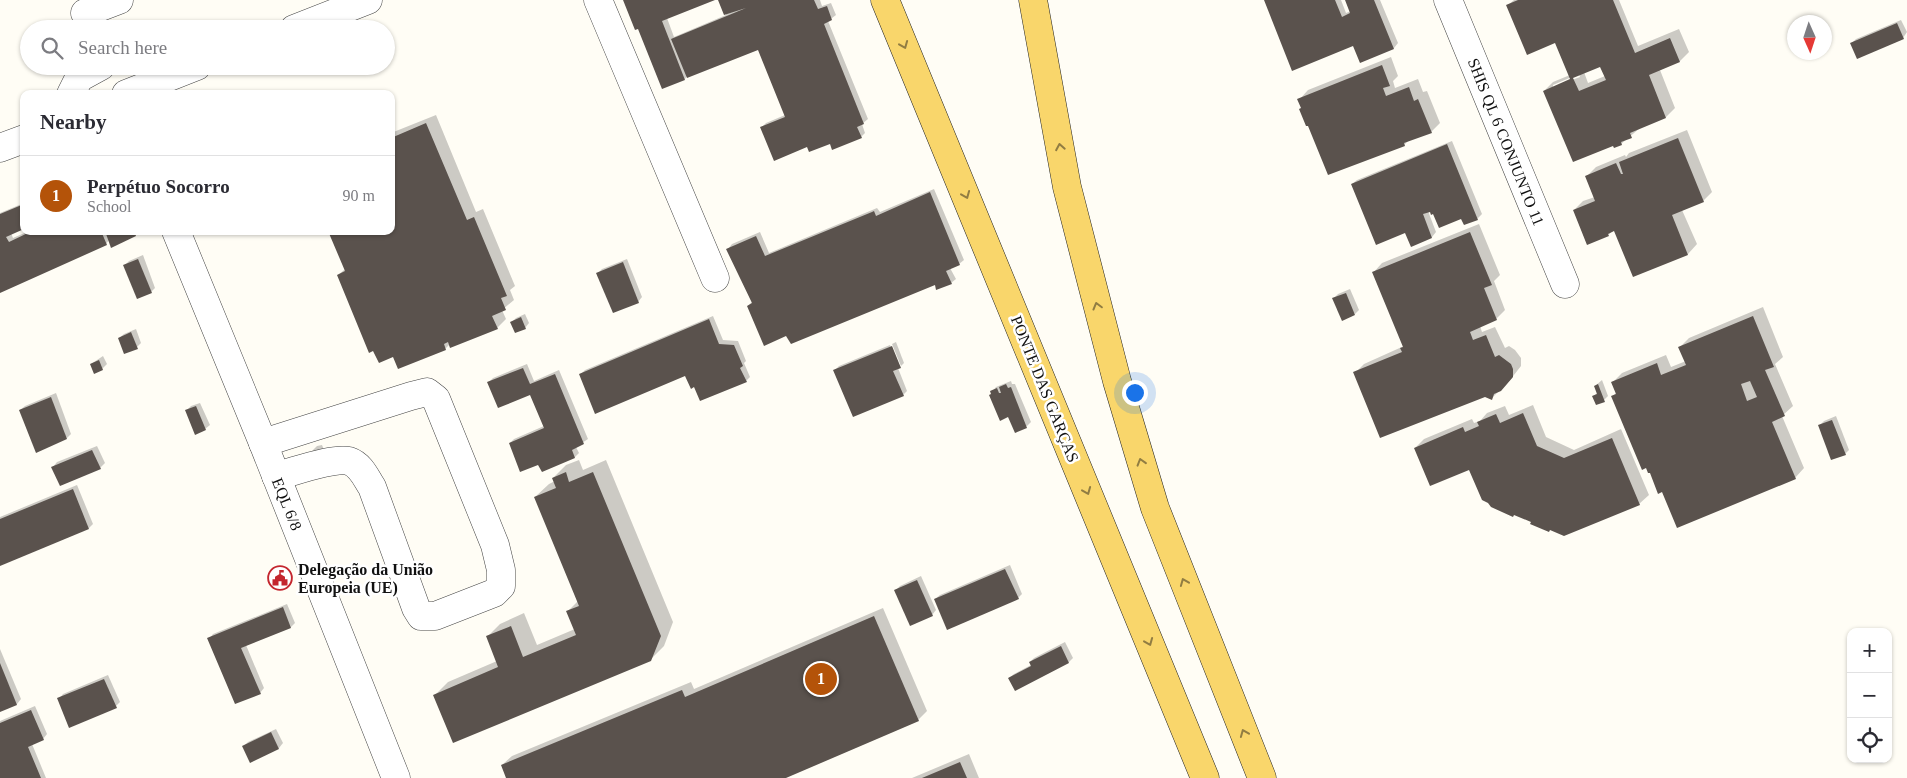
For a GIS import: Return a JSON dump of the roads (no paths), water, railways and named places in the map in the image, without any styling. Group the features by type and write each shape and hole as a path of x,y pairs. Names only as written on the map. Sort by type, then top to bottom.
{"main road":[{"name":"PONTE DAS GARÇAS","path":"886,0 1205,778"},
{"path":"1033,0 1067,187 1117,381 1155,508 1262,778"}],"street":[{"path":"86,14 119,0"},
{"path":"317,20 368,0"},
{"path":"598,0 714,278"},
{"name":"SHIS QL 6 CONJUNTO 11","path":"1448,0 1565,284"},
{"path":"73,90 79,78 84,75"},
{"path":"112,75 118,90"},
{"path":"136,90 174,75"},
{"path":"0,148 20,140"},
{"name":"EQL 6/8","path":"178,235 263,443 396,778"},
{"path":"263,443 427,392 436,399 494,545 502,570 501,586 494,593 435,616 421,616 416,608 372,487 362,470 349,462 333,461 276,476"}],"place":[{"name":"Delegação da União Europeia (UE)","path":"280,578"},
{"name":"Perpétuo Socorro","path":"821,679"}]}
